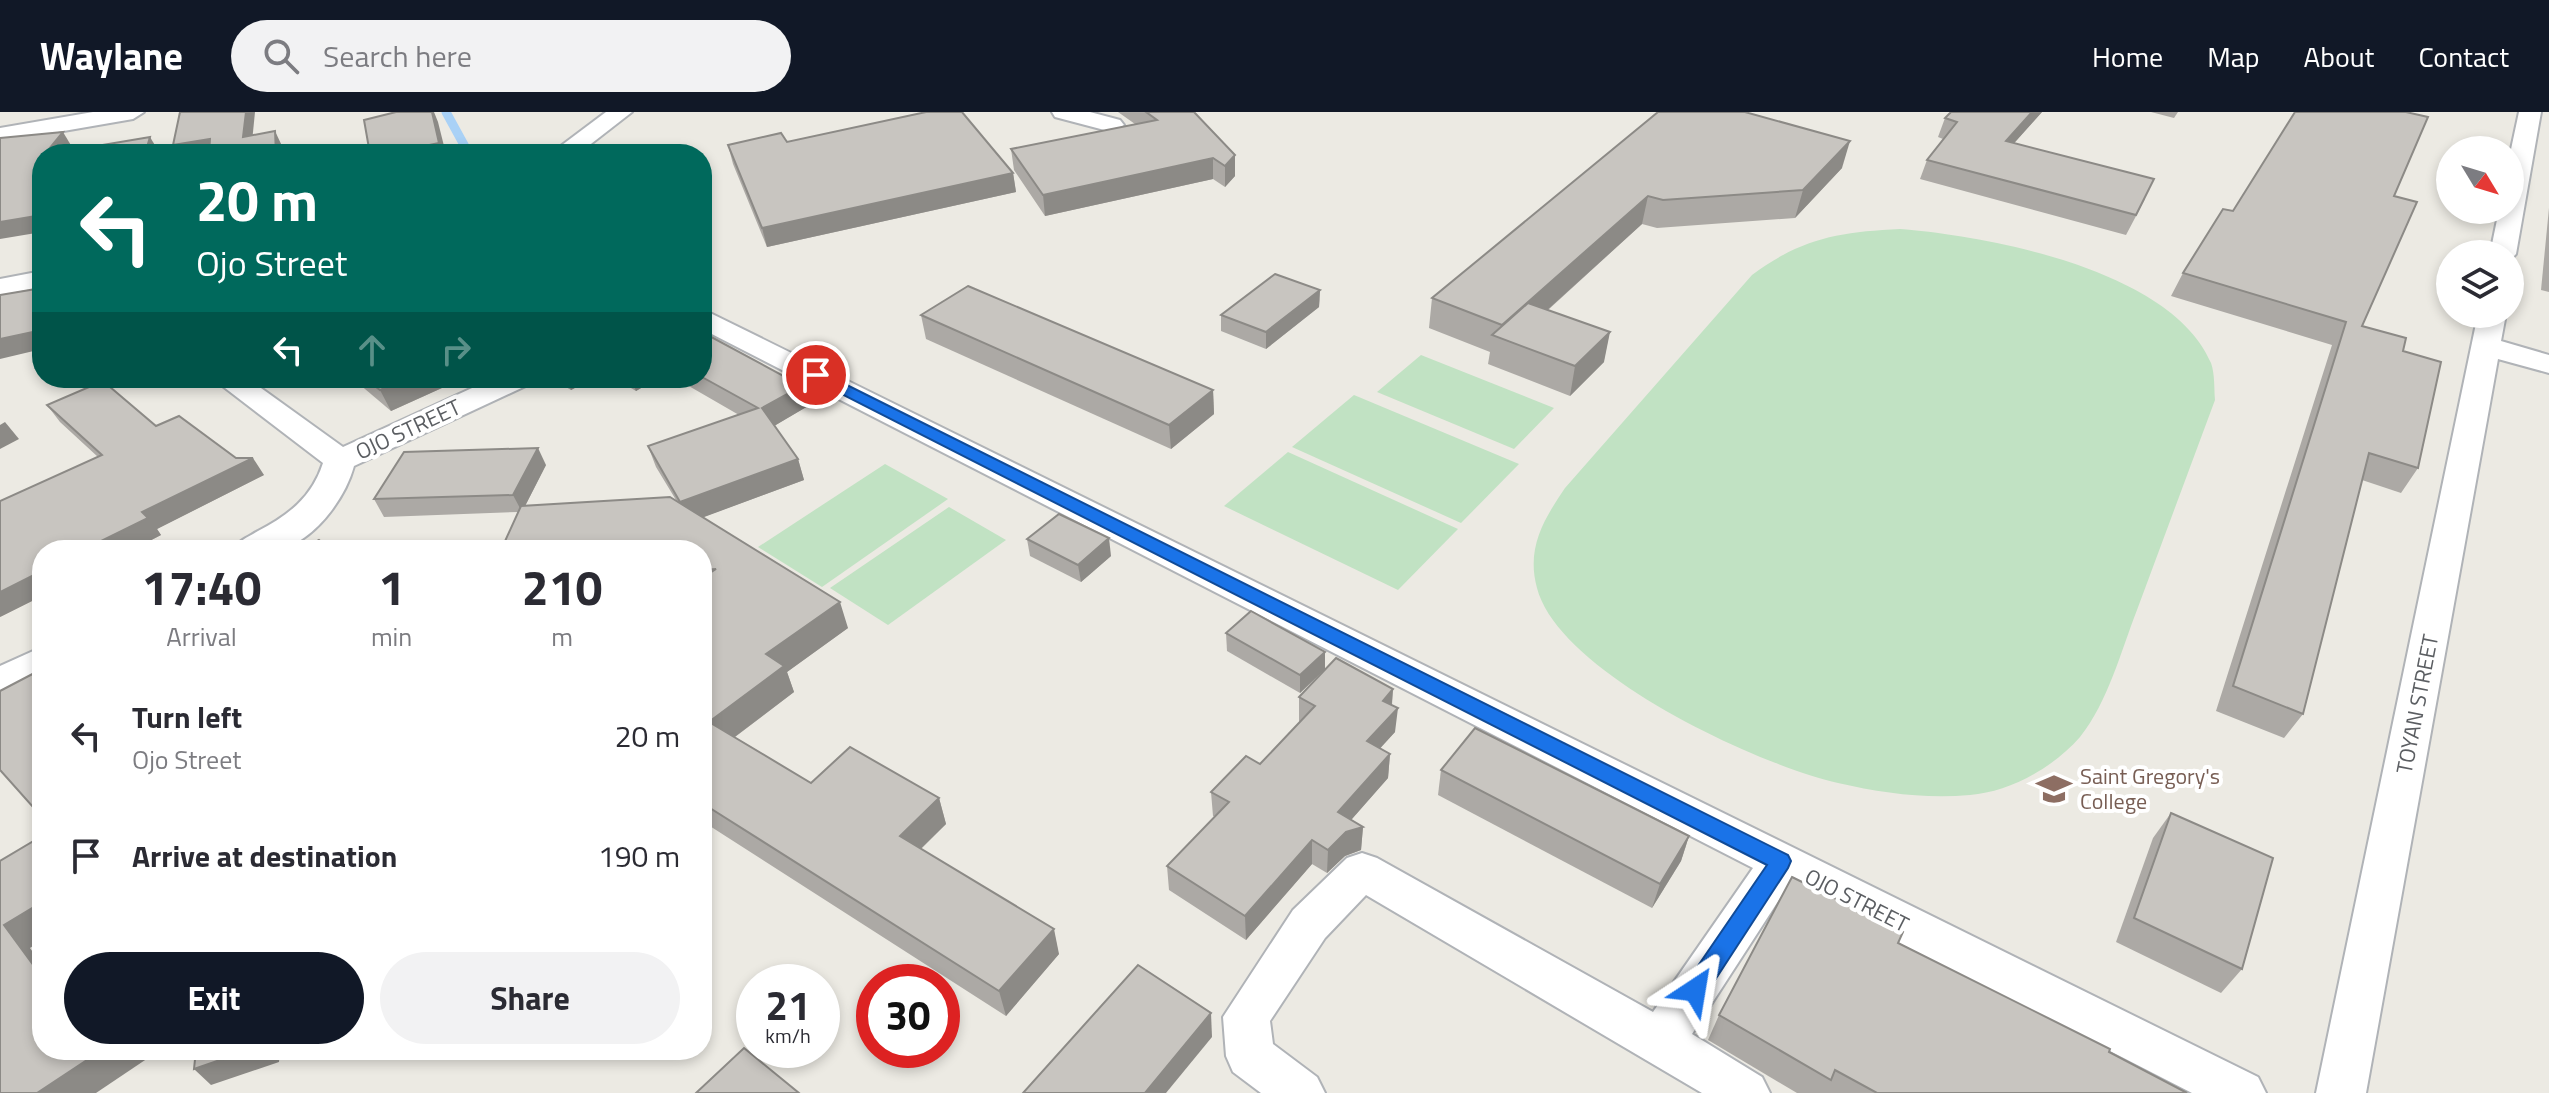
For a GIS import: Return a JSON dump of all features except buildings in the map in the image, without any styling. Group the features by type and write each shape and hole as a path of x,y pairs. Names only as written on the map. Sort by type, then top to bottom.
{"street":[{"path":"0,135 133,112"},
{"path":"576,144 621,112"},
{"path":"1063,112 1112,125"},
{"path":"2506,240 2530,112"},
{"path":"0,287 32,281"},
{"name":"OJO STREET","path":"712,323 2241,1093"},
{"path":"2488,330 2549,364"},
{"name":"TOYAN STREET","path":"2341,1093 2488,330"},
{"path":"241,388 340,460 334,489 296,526 269,540"},
{"name":"OJO STREET","path":"340,460 497,388"},
{"path":"0,683 32,666"},
{"path":"1661,1041 1781,861"},
{"path":"1300,1093 1250,1056 1246,1017 1309,924 1362,871 1661,1041 1745,1093"}],"green space":[{"path":"1900,229 2027,250 2119,282 2158,304 2190,331 2211,363 2213,372 2215,400 2113,676 2090,723 2069,748 2044,768 2016,783 1985,793 1937,796 1871,790 1803,773 1713,736 1666,711 1582,652 1553,620 1537,588 1534,573 1535,547 1539,535 1565,488 1752,275 1788,253 1822,239"},
{"path":"1421,355 1554,408 1514,449 1377,392"},
{"path":"1354,395 1519,464 1461,523 1292,447"},
{"path":"1288,452 1458,529 1398,590 1224,506"},
{"path":"885,464 948,499 822,587 758,547"},
{"path":"949,507 1006,540 888,625 830,588"}],"waterway":[{"path":"446,112 464,144"}],"place":[{"name":"Saint Gregory's College","path":"2054,789"}],"route":[{"path":"816,375 1781,861 1695,990"}]}
